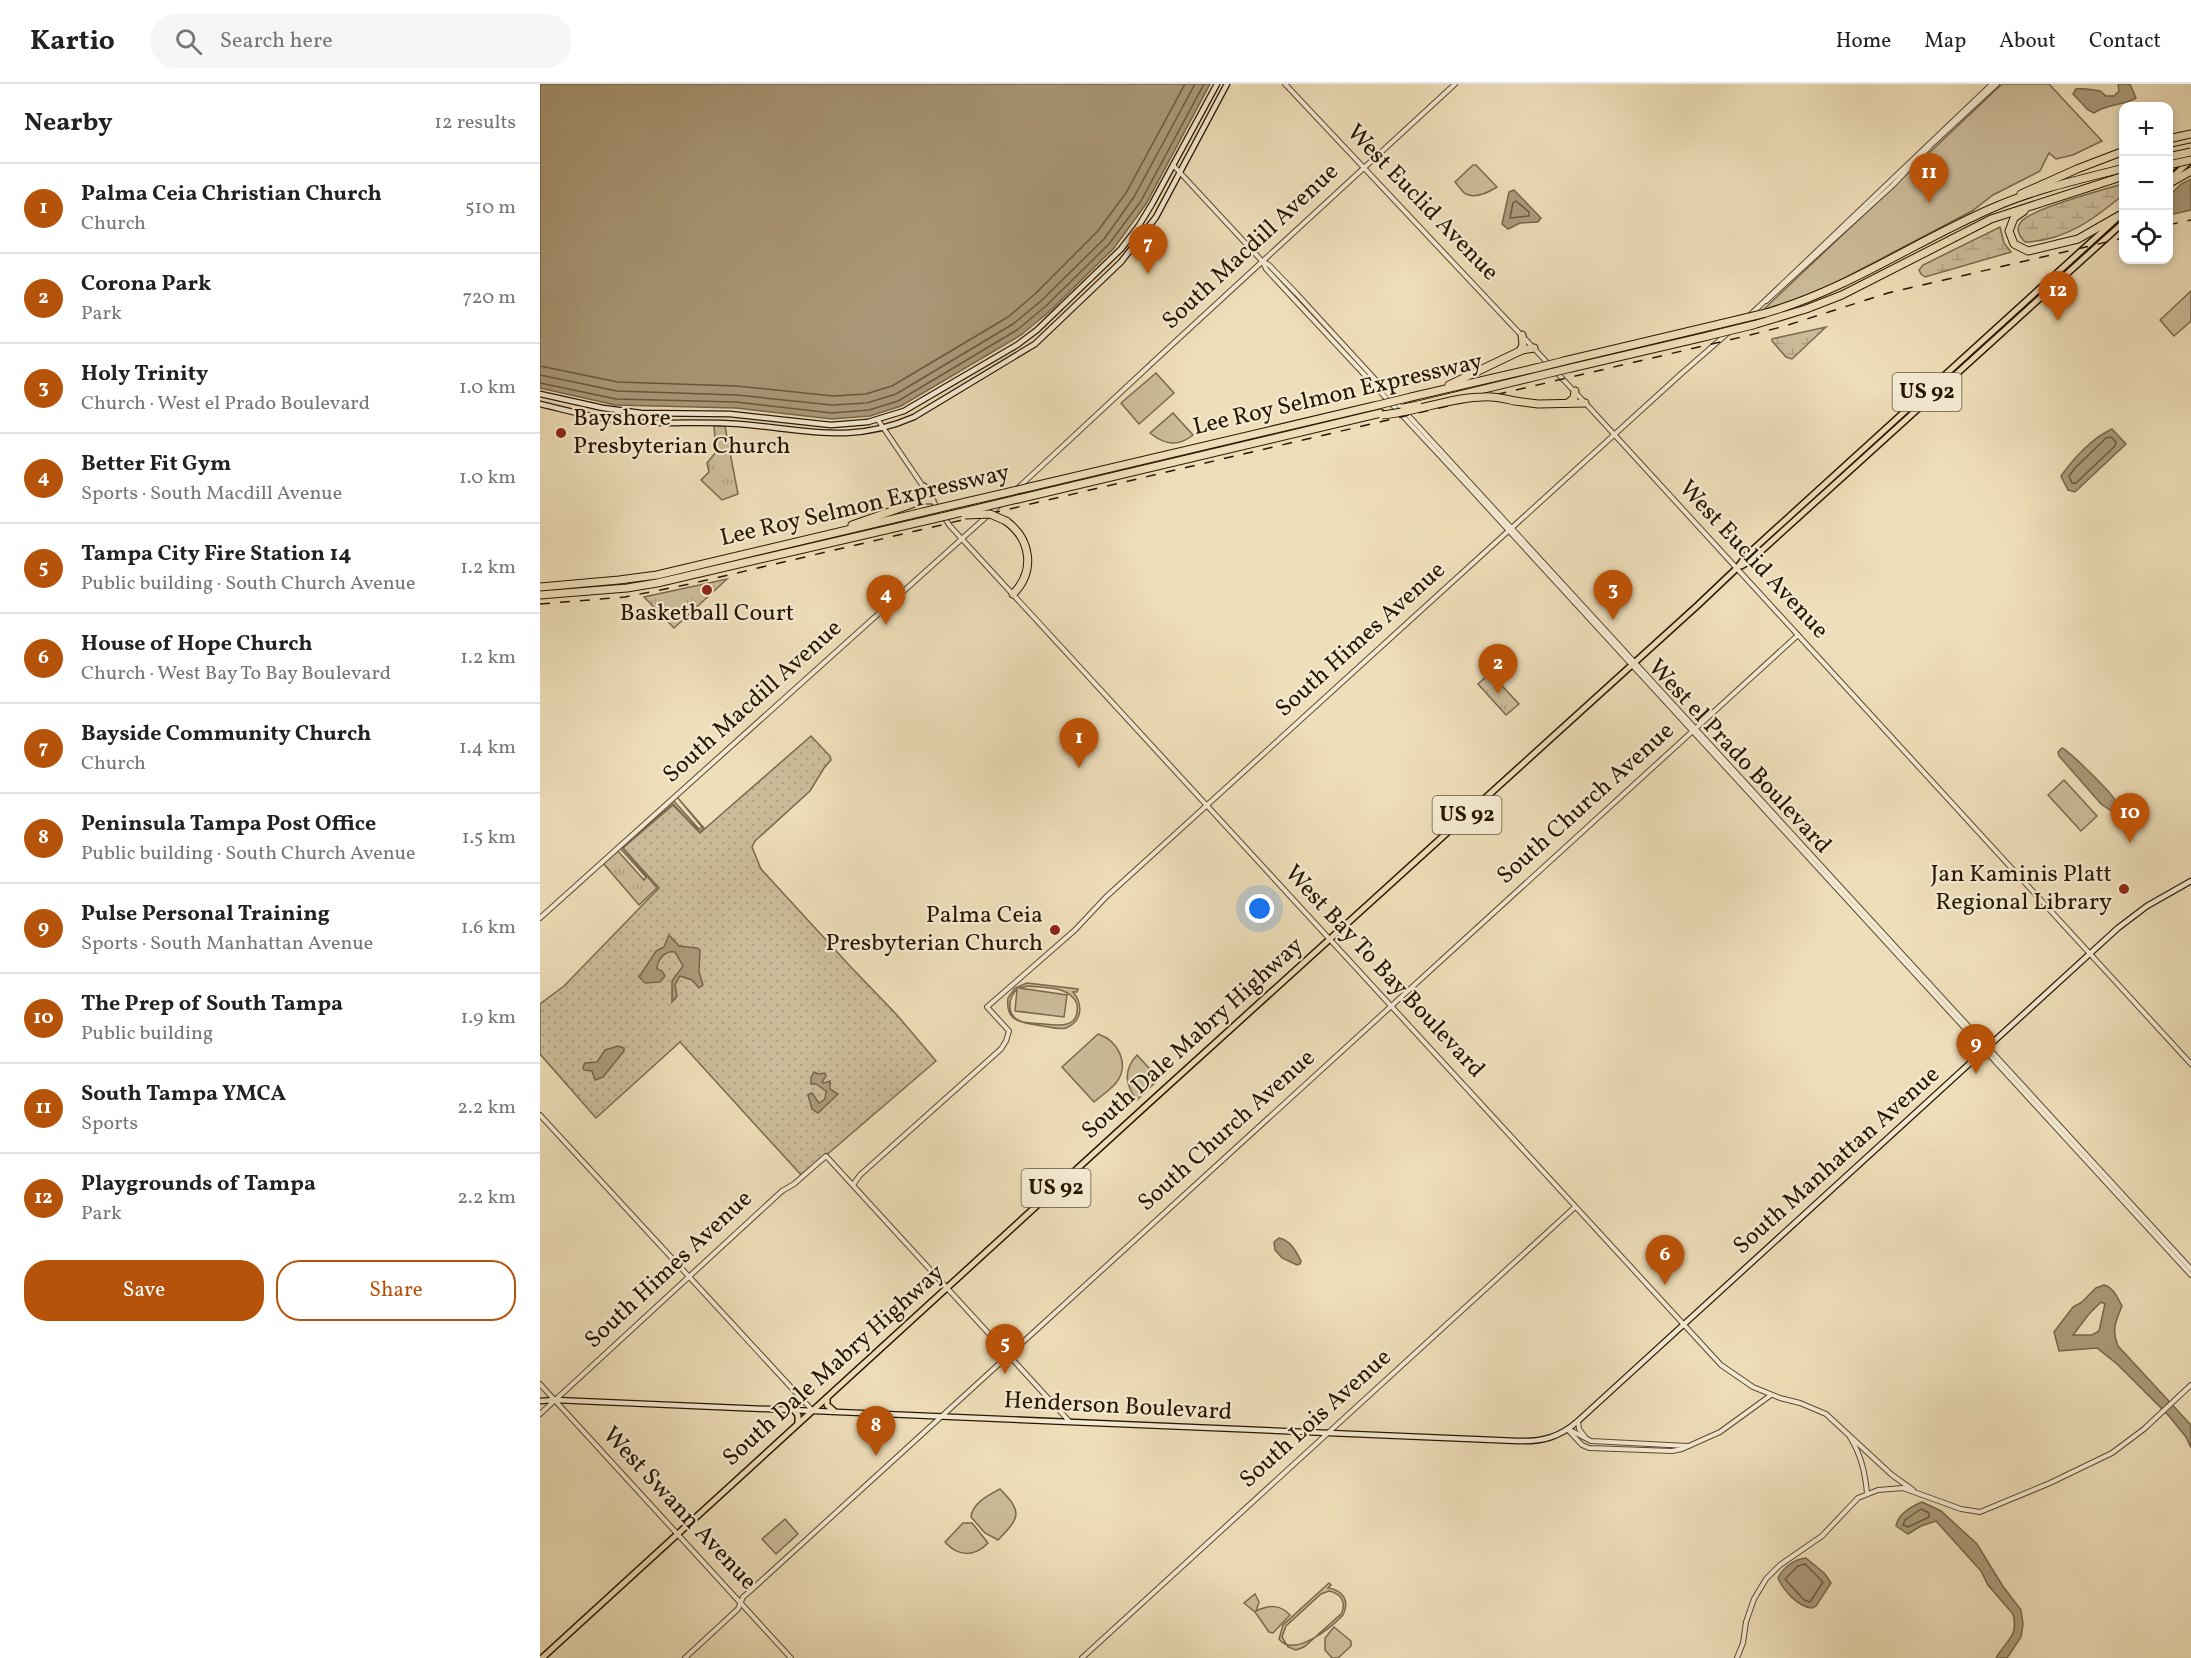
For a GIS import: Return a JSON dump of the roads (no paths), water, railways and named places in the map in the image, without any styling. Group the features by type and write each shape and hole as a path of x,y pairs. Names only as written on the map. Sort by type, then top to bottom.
{"highway":[{"path":"2173,138 2191,134"},
{"path":"2173,153 2191,150"},
{"path":"1998,206 2067,173 2119,153"},
{"path":"2173,163 2191,159"},
{"path":"1998,206 2072,178 2119,171"},
{"path":"2173,180 2191,171"},
{"path":"2002,215 2055,193 2119,172"},
{"name":"Lee Roy Selmon Expressway","path":"540,595 657,584 1753,325 1798,312 1842,295 2002,215 2119,172"},
{"path":"2048,200 2023,212 2013,220 2009,231 2010,237 2020,249 2036,251 2067,243 2088,235 2119,218"},
{"name":"Lee Roy Selmon Expressway","path":"540,587 647,577 1766,314 1847,283 1998,206"},
{"path":"1520,351 1524,345 1522,335"},
{"path":"1433,392 1520,351 1534,348"},
{"path":"1568,403 1574,398 1575,391"},
{"path":"1380,414 1413,411 1475,397 1538,404 1585,402"},
{"path":"921,501 924,496 924,487"},
{"path":"818,537 921,501 932,500"},
{"path":"931,519 981,514 1006,521 1018,531 1027,549 1028,568 1021,586 1010,591"}],"main road":[{"path":"540,394 603,408 641,413 730,414 831,425 878,420 919,404 1017,345 1042,326 1129,239 1144,218 1217,84"},
{"path":"540,404 605,418 637,422 727,423 830,434 858,433 903,422 1025,351 1045,336 1133,249 1156,217 1227,84"},
{"path":"2173,167 2191,150"},
{"path":"2173,178 2191,159"},
{"name":"South Dale Mabry Highway","path":"1737,568 1750,561 1844,476 2006,319 2119,219"},
{"name":"South Dale Mabry Highway","path":"543,1656 1633,664 1737,568 1747,555 1861,452 2006,328 2119,219"},
{"path":"2006,319 2006,328"},
{"path":"1965,365 1983,341"},
{"path":"1844,476 1859,458 1861,452"},
{"name":"South Manhattan Avenue","path":"1568,1430 2136,914 2191,881"},
{"path":"827,1396 827,1405 834,1411"},
{"name":"Henderson Boulevard","path":"540,1401 793,1409 1533,1441 1556,1437 1568,1430"},
{"path":"793,1409 798,1414 798,1423"}],"street":[{"name":"West Euclid Avenue","path":"1285,84 1575,391 2191,1064"},
{"name":"South Macdill Avenue","path":"540,918 961,538 1455,84"},
{"name":"South Himes Avenue","path":"540,1414 782,1191 794,1184 826,1156 853,1185 855,1180 1001,1049 1009,1031 987,1007 1075,930 1106,897 1509,529 1773,296 1992,84"},
{"name":"South Himes Avenue","path":"1946,128 1997,84"},
{"name":"West el Prado Boulevard","path":"1173,165 1262,261 1266,269 1333,337 1785,829 1972,1038 1987,1049"},
{"name":"West Bay To Bay Boulevard","path":"878,420 948,524 1683,1325 1730,1373 1744,1383 1771,1395 1807,1405 1826,1414 1913,1490"},
{"name":"South Church Avenue","path":"685,1658 738,1609 743,1597 1798,635"},
{"name":"West el Prado Boulevard","path":"1847,897 1976,1034 2191,1275"},
{"path":"1972,1038 1976,1034"},
{"path":"540,1115 812,1410"},
{"path":"853,1185 1070,1422"},
{"name":"South Lois Avenue","path":"1082,1658 1575,1207"},
{"name":"West el Prado Boulevard","path":"2138,1215 2191,1269"},
{"name":"West Swann Avenue","path":"540,1384 791,1658"},
{"path":"1737,1658 1754,1599 1766,1579 1780,1565 1822,1536 1852,1502 1867,1493 1891,1487 1913,1490 1961,1509 1980,1512 2050,1483 2112,1453 2144,1429 2191,1385"},
{"path":"1568,1430 1584,1446 1599,1450 1672,1451 1720,1432 1771,1395"},
{"path":"1578,1421 1579,1429 1587,1440"},
{"path":"1568,1430 1574,1431 1587,1440 1689,1446"},
{"path":"1847,1432 1858,1450 1863,1465 1867,1493"},
{"path":"1645,1444 1645,1451"}],"water":[{"path":"540,84 1210,84 1146,204 1114,248 1050,311 1021,335 901,406 870,416 832,419 736,408 615,405 540,388"},
{"path":"2118,84 2130,84 2136,98 2119,102 2094,113 2088,110 2073,94 2076,89 2100,91 2106,96 2114,96 2119,91"},
{"path":"2191,179 2191,210 2173,214 2173,192 2181,184"},
{"path":"1514,190 1541,218 1538,222 1520,223 1508,229 1502,224 1509,192"},
{"path":"2112,429 2126,444 2075,492 2068,490 2061,476 2097,438"},
{"path":"2062,748 2081,763 2112,795 2116,803 2113,812 2101,804 2059,756 2058,752"},
{"path":"669,935 679,946 700,950 699,972 703,985 699,988 692,980 680,976 675,985 677,996 672,1002 672,981 683,966 675,952 665,954 658,962 657,969 665,976 660,982 645,983 639,977 656,951 664,947"},
{"path":"618,1046 624,1048 624,1051 603,1077 595,1080 592,1071 584,1070 585,1063 597,1062 605,1050"},
{"path":"814,1072 825,1073 826,1076 822,1082 830,1081 830,1089 838,1094 818,1113 812,1109 808,1095 812,1093 819,1103 825,1099 826,1091 816,1084 811,1084"},
{"path":"1279,1238 1286,1241 1297,1253 1300,1264 1297,1265 1282,1258 1275,1250 1274,1242"},
{"path":"2104,1285 2117,1296 2122,1306 2115,1330 2118,1346 2191,1425 2191,1448 2186,1437 2169,1416 2117,1364 2097,1348 2059,1351 2054,1332 2073,1307 2082,1302 2096,1288","holes":["2101,1302 2105,1304 2099,1331 2092,1335 2073,1335"]},
{"path":"1922,1502 1941,1511 1977,1544 2002,1585 2021,1610 2023,1624 2021,1637 2007,1658 1996,1658 2013,1633 2013,1614 1988,1585 1981,1571 1936,1521 1908,1534 1896,1526 1905,1511"},
{"path":"1806,1558 1825,1574 1831,1583 1816,1606 1812,1608 1801,1605 1783,1588 1778,1578 1790,1564"}],"railway":[{"path":"2173,224 2191,220"},
{"path":"540,604 625,597 690,584 1750,335 1888,293 2119,239"}],"place":[{"name":"South Tampa YMCA","path":"1929,203"},
{"name":"Bayside Community Church","path":"1148,274"},
{"name":"Playgrounds of Tampa","path":"2058,321"},
{"name":"Bayshore Presbyterian Church","path":"561,433"},
{"name":"Basketball Court","path":"707,590"},
{"name":"Holy Trinity","path":"1613,620"},
{"name":"Better Fit Gym","path":"886,625"},
{"name":"Corona Park","path":"1498,694"},
{"name":"Palma Ceia Christian Church","path":"1079,768"},
{"name":"The Prep of South Tampa","path":"2130,843"},
{"name":"Jan Kaminis Platt Regional Library","path":"2124,889"},
{"name":"Palma Ceia Presbyterian Church","path":"1055,930"},
{"name":"Pulse Personal Training","path":"1976,1074"},
{"name":"House of Hope Church","path":"1665,1285"},
{"name":"Tampa City Fire Station 14","path":"1005,1374"},
{"name":"Peninsula Tampa Post Office","path":"876,1456"}]}
